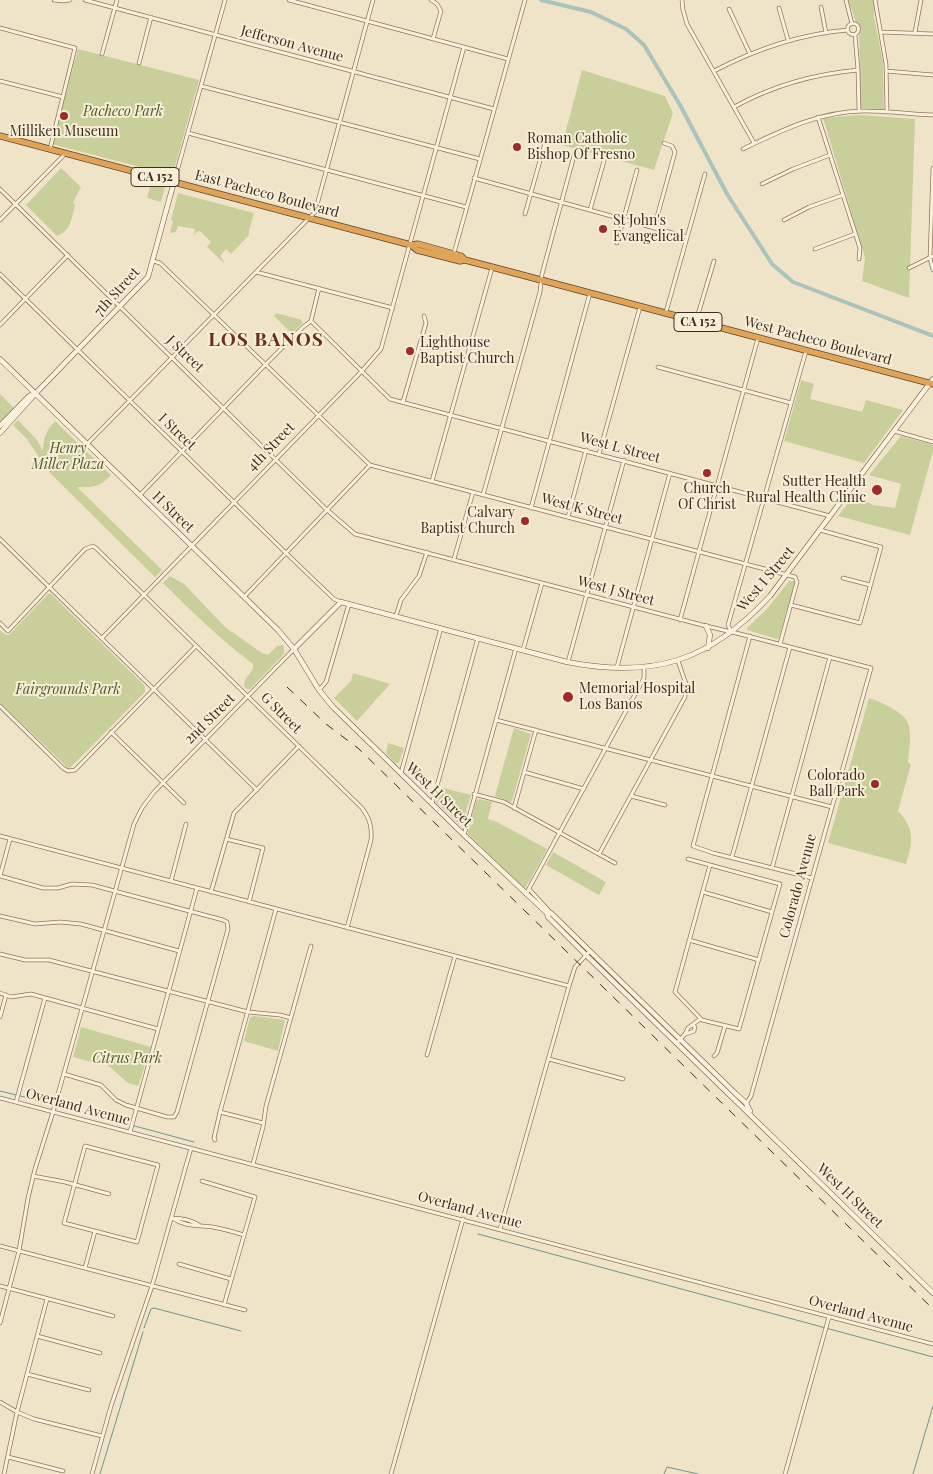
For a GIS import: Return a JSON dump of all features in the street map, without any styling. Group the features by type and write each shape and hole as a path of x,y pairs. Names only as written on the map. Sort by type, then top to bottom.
{"highway":[{"name":"East Pacheco Boulevard","path":"0,136 411,245 418,244 453,256"},
{"name":"East Pacheco Boulevard","path":"411,245 417,250 432,254 435,252 453,256"},
{"name":"West Pacheco Boulevard","path":"453,256 461,256 465,260 806,351 932,382"}],"street":[{"path":"54,0 63,2 70,0"},
{"name":"Jefferson Avenue","path":"85,0 494,109"},
{"path":"102,54 117,0"},
{"path":"174,182 225,0"},
{"path":"289,0 508,59"},
{"path":"87,444 316,210 373,0"},
{"path":"431,0 437,4 441,11 433,39"},
{"path":"453,256 525,0"},
{"path":"682,0 687,24 754,143"},
{"path":"846,0 852,24"},
{"path":"875,0 886,71 887,112"},
{"path":"915,32 921,0"},
{"path":"821,6 826,33"},
{"path":"779,8 788,40"},
{"path":"729,9 750,54"},
{"path":"138,63 151,17"},
{"path":"848,30 852,24"},
{"path":"852,24 856,24 859,29 855,35 859,111"},
{"path":"0,28 76,48 50,149"},
{"path":"714,71 750,54 788,40 848,30"},
{"path":"848,30 849,34 855,35"},
{"path":"881,32 933,34"},
{"name":"4th Street","path":"102,638 382,349 464,47"},
{"path":"734,107 789,82 858,70"},
{"path":"886,71 933,75"},
{"path":"0,81 63,97"},
{"path":"201,86 480,159"},
{"path":"743,149 784,129 818,117 859,111 933,115"},
{"path":"818,117 856,234 860,248 859,259"},
{"path":"188,133 466,207"},
{"path":"525,214 545,143"},
{"path":"654,228 675,152 672,146 664,143"},
{"path":"483,494 541,286 575,152"},
{"path":"0,220 65,153"},
{"path":"762,184 793,169 830,155"},
{"path":"590,210 604,160"},
{"path":"933,168 931,257 933,270"},
{"path":"617,243 637,170"},
{"path":"666,313 705,174"},
{"path":"474,178 687,237"},
{"name":"7th Street","path":"0,433 148,278 174,182"},
{"name":"J Street","path":"0,189 327,510 355,534"},
{"path":"784,220 809,207 843,194"},
{"path":"815,249 856,234"},
{"path":"0,326 68,255"},
{"path":"909,268 931,257"},
{"path":"153,261 160,263 215,314 370,465 244,597"},
{"path":"696,321 714,261"},
{"path":"432,481 492,267"},
{"path":"255,272 393,308"},
{"name":"I Street","path":"0,274 286,554 334,599 341,602"},
{"path":"140,495 266,364 303,327 311,322 319,288"},
{"path":"531,508 590,293"},
{"path":"599,454 640,306"},
{"path":"403,402 426,323 424,316"},
{"name":"West L Street","path":"311,322 387,398 830,516"},
{"path":"680,620 758,338"},
{"path":"732,632 728,625 806,351"},
{"name":"H Street","path":"0,359 278,630 294,649 319,690"},
{"path":"658,367 791,403"},
{"name":"West I Street","path":"341,602 568,662 616,669 644,668 678,661 708,648 732,632 759,609 787,575 932,382"},
{"name":"7th Street","path":"0,426 29,396 36,394"},
{"path":"894,431 933,442"},
{"path":"568,517 586,450"},
{"path":"568,662 624,460"},
{"name":"West K Street","path":"370,465 787,575"},
{"path":"616,669 670,473"},
{"path":"454,559 473,492"},
{"path":"791,605 860,623 881,547 820,530"},
{"name":"West J Street","path":"355,534 680,620 750,636 871,668"},
{"path":"0,539 257,790"},
{"name":"G Street","path":"49,587 85,549 94,546 362,808 370,823 370,840 347,928"},
{"path":"396,616 401,600 419,576 427,552"},
{"path":"780,644 797,582 796,577 787,575"},
{"path":"842,578 870,585"},
{"path":"523,650 542,583"},
{"path":"0,623 8,630 49,587"},
{"name":"2nd Street","path":"0,1323 19,1251 28,1198 54,1112 121,868 137,818 146,802 163,783 341,602"},
{"path":"319,690 326,682 349,604"},
{"path":"706,626 710,635 708,648"},
{"path":"400,773 441,628"},
{"path":"750,636 693,846 812,878"},
{"path":"432,804 478,638"},
{"path":"0,706 63,768 68,771 75,770 196,646"},
{"path":"732,857 790,647"},
{"path":"464,835 516,648"},
{"path":"772,868 830,657"},
{"path":"599,854 685,697 686,684 678,661"},
{"path":"526,894 644,678 644,668"},
{"name":"Colorado Avenue","path":"744,1105 751,1096 871,668"},
{"name":"West H Street","path":"319,690 349,723 526,894 549,913 933,1293"},
{"path":"496,720 832,807"},
{"path":"514,808 536,730"},
{"path":"111,732 184,803"},
{"path":"211,892 234,813 299,746"},
{"path":"524,772 584,789"},
{"path":"474,794 501,801 615,863"},
{"path":"631,796 665,805"},
{"path":"171,881 186,824"},
{"path":"0,836 569,986"},
{"path":"10,839 0,876 43,888 58,888 72,884 82,884 115,891 227,922 228,929 178,1112 174,1117 167,1117 119,1102 107,1089 98,1084 64,1074"},
{"path":"226,839 263,848 249,902"},
{"path":"688,859 780,884 739,1029 699,1020 675,992 710,865"},
{"path":"130,1132 197,888"},
{"path":"529,889 549,913"},
{"path":"703,892 772,912"},
{"path":"215,1140 220,1112 276,909"},
{"path":"0,916 25,923 70,922 180,951"},
{"path":"689,940 759,960"},
{"path":"253,1164 266,1106 311,946"},
{"path":"500,1229 575,967 588,953"},
{"path":"0,954 25,960 49,960 248,1012 291,1018"},
{"path":"428,1055 454,956"},
{"path":"0,993 19,997 31,994 158,1029"},
{"path":"0,1017 6,995"},
{"path":"16,1102 45,998"},
{"path":"685,1034 693,1032 694,1026 699,1020"},
{"path":"679,1042 688,1028 694,1026"},
{"path":"714,1056 717,1053 724,1026"},
{"path":"549,1059 623,1079"},
{"name":"Overland Avenue","path":"0,1098 933,1344"},
{"path":"220,1112 263,1123"},
{"path":"85,1146 158,1165 137,1242 64,1223 75,1185 85,1146"},
{"path":"92,1474 102,1436 152,1286 190,1148"},
{"path":"34,1176 109,1194"},
{"path":"202,1181 255,1197 224,1305"},
{"path":"172,1218 180,1218 195,1222 200,1226 216,1227 244,1235"},
{"path":"392,1474 462,1219"},
{"path":"85,1268 95,1231"},
{"path":"0,1246 245,1310"},
{"path":"179,1264 231,1279"},
{"path":"0,1286 113,1316"},
{"path":"4,1474 17,1412 47,1299"},
{"path":"785,1474 829,1316"},
{"path":"37,1336 100,1353"},
{"path":"27,1374 89,1390"},
{"path":"0,1402 17,1412 41,1421 102,1436"},
{"path":"8,1457 63,1471"}],"green space":[{"path":"848,0 874,0 874,18 883,62 884,110 861,108 859,35 861,29 856,22"},
{"name":"Pacheco Park","path":"78,49 199,80 173,174 170,175 52,144"},
{"path":"582,70 665,96 673,113 654,170 562,145"},
{"path":"860,115 915,119 909,298 862,281 865,258 823,118"},
{"path":"61,168 81,187 73,203 75,205 70,223 62,234 57,236 26,205"},
{"path":"151,183 165,187 161,202 147,198"},
{"path":"178,193 254,213 249,235 231,254 226,249 220,256 223,262 207,247 211,242 200,231 194,235 195,229 178,226 176,232 170,233 173,221 171,220"},
{"path":"276,313 302,320 302,323 292,334 274,316"},
{"path":"801,380 814,384 810,399 862,412 866,400 903,410 864,463 784,441"},
{"path":"0,394 14,408 0,422"},
{"name":"Henry Miller Plaza","path":"18,420 37,440 43,451 46,435 55,421 111,475 104,482 96,486 77,487 162,570 155,577 50,473 26,438 13,425"},
{"path":"901,436 933,445 910,535 838,516 854,495 873,505 895,508 901,484 869,475"},
{"path":"170,576 184,584 225,627 262,653 268,655 277,646 283,645 284,654 250,689 244,686 245,680 253,669 253,664 206,625 163,583"},
{"path":"789,581 794,581 795,583 779,638 747,630 767,609"},
{"name":"Fairgrounds Park","path":"48,594 51,594 145,686 145,692 68,768 0,703 0,630 9,635"},
{"path":"353,673 390,684 357,721 334,698 351,681"},
{"name":"Colorado Ball Park","path":"869,698 897,711 906,719 909,727 908,762 911,764 898,811 904,818 911,836 906,864 828,843"},
{"path":"514,728 531,734 512,801 510,802 495,796"},
{"path":"388,743 404,748 399,763 395,763 386,753"},
{"path":"439,787 471,795 462,824 459,824 436,802"},
{"path":"479,799 492,802 488,819 547,849 526,887 524,888 468,834 476,801"},
{"path":"553,852 606,882 599,895 546,865"},
{"path":"250,1017 285,1020 278,1051 244,1041"},
{"name":"Citrus Park","path":"81,1027 151,1047 138,1086 128,1083 103,1061 102,1065 73,1057"}],"waterway":[{"path":"541,0 591,12 626,29 644,45 680,105 727,194 772,264 793,282 933,336"},
{"path":"0,1091 53,1104"},
{"path":"57,1105 194,1142"},
{"path":"478,1234 933,1357"},
{"path":"144,1328 151,1309 154,1308 241,1331"},
{"path":"100,1474 143,1332"},
{"path":"913,1474 933,1406"},
{"path":"664,1474 667,1467 698,1474"}],"railway":[{"path":"287,687 326,724 359,749 933,1309"}],"place":[{"name":"Milliken Museum","path":"64,116"},
{"name":"Roman Catholic Bishop Of Fresno","path":"517,147"},
{"name":"St John's Evangelical","path":"603,229"},
{"name":"Lighthouse Baptist Church","path":"410,351"},
{"name":"Church Of Christ","path":"707,473"},
{"name":"Sutter Health Rural Health Clinic","path":"877,490"},
{"name":"Calvary Baptist Church","path":"525,521"},
{"name":"Memorial Hospital Los Banos","path":"568,697"},
{"name":"Colorado Ball Park","path":"875,784"}],"district":[{"name":"LOS BANOS","path":"266,340"}]}
